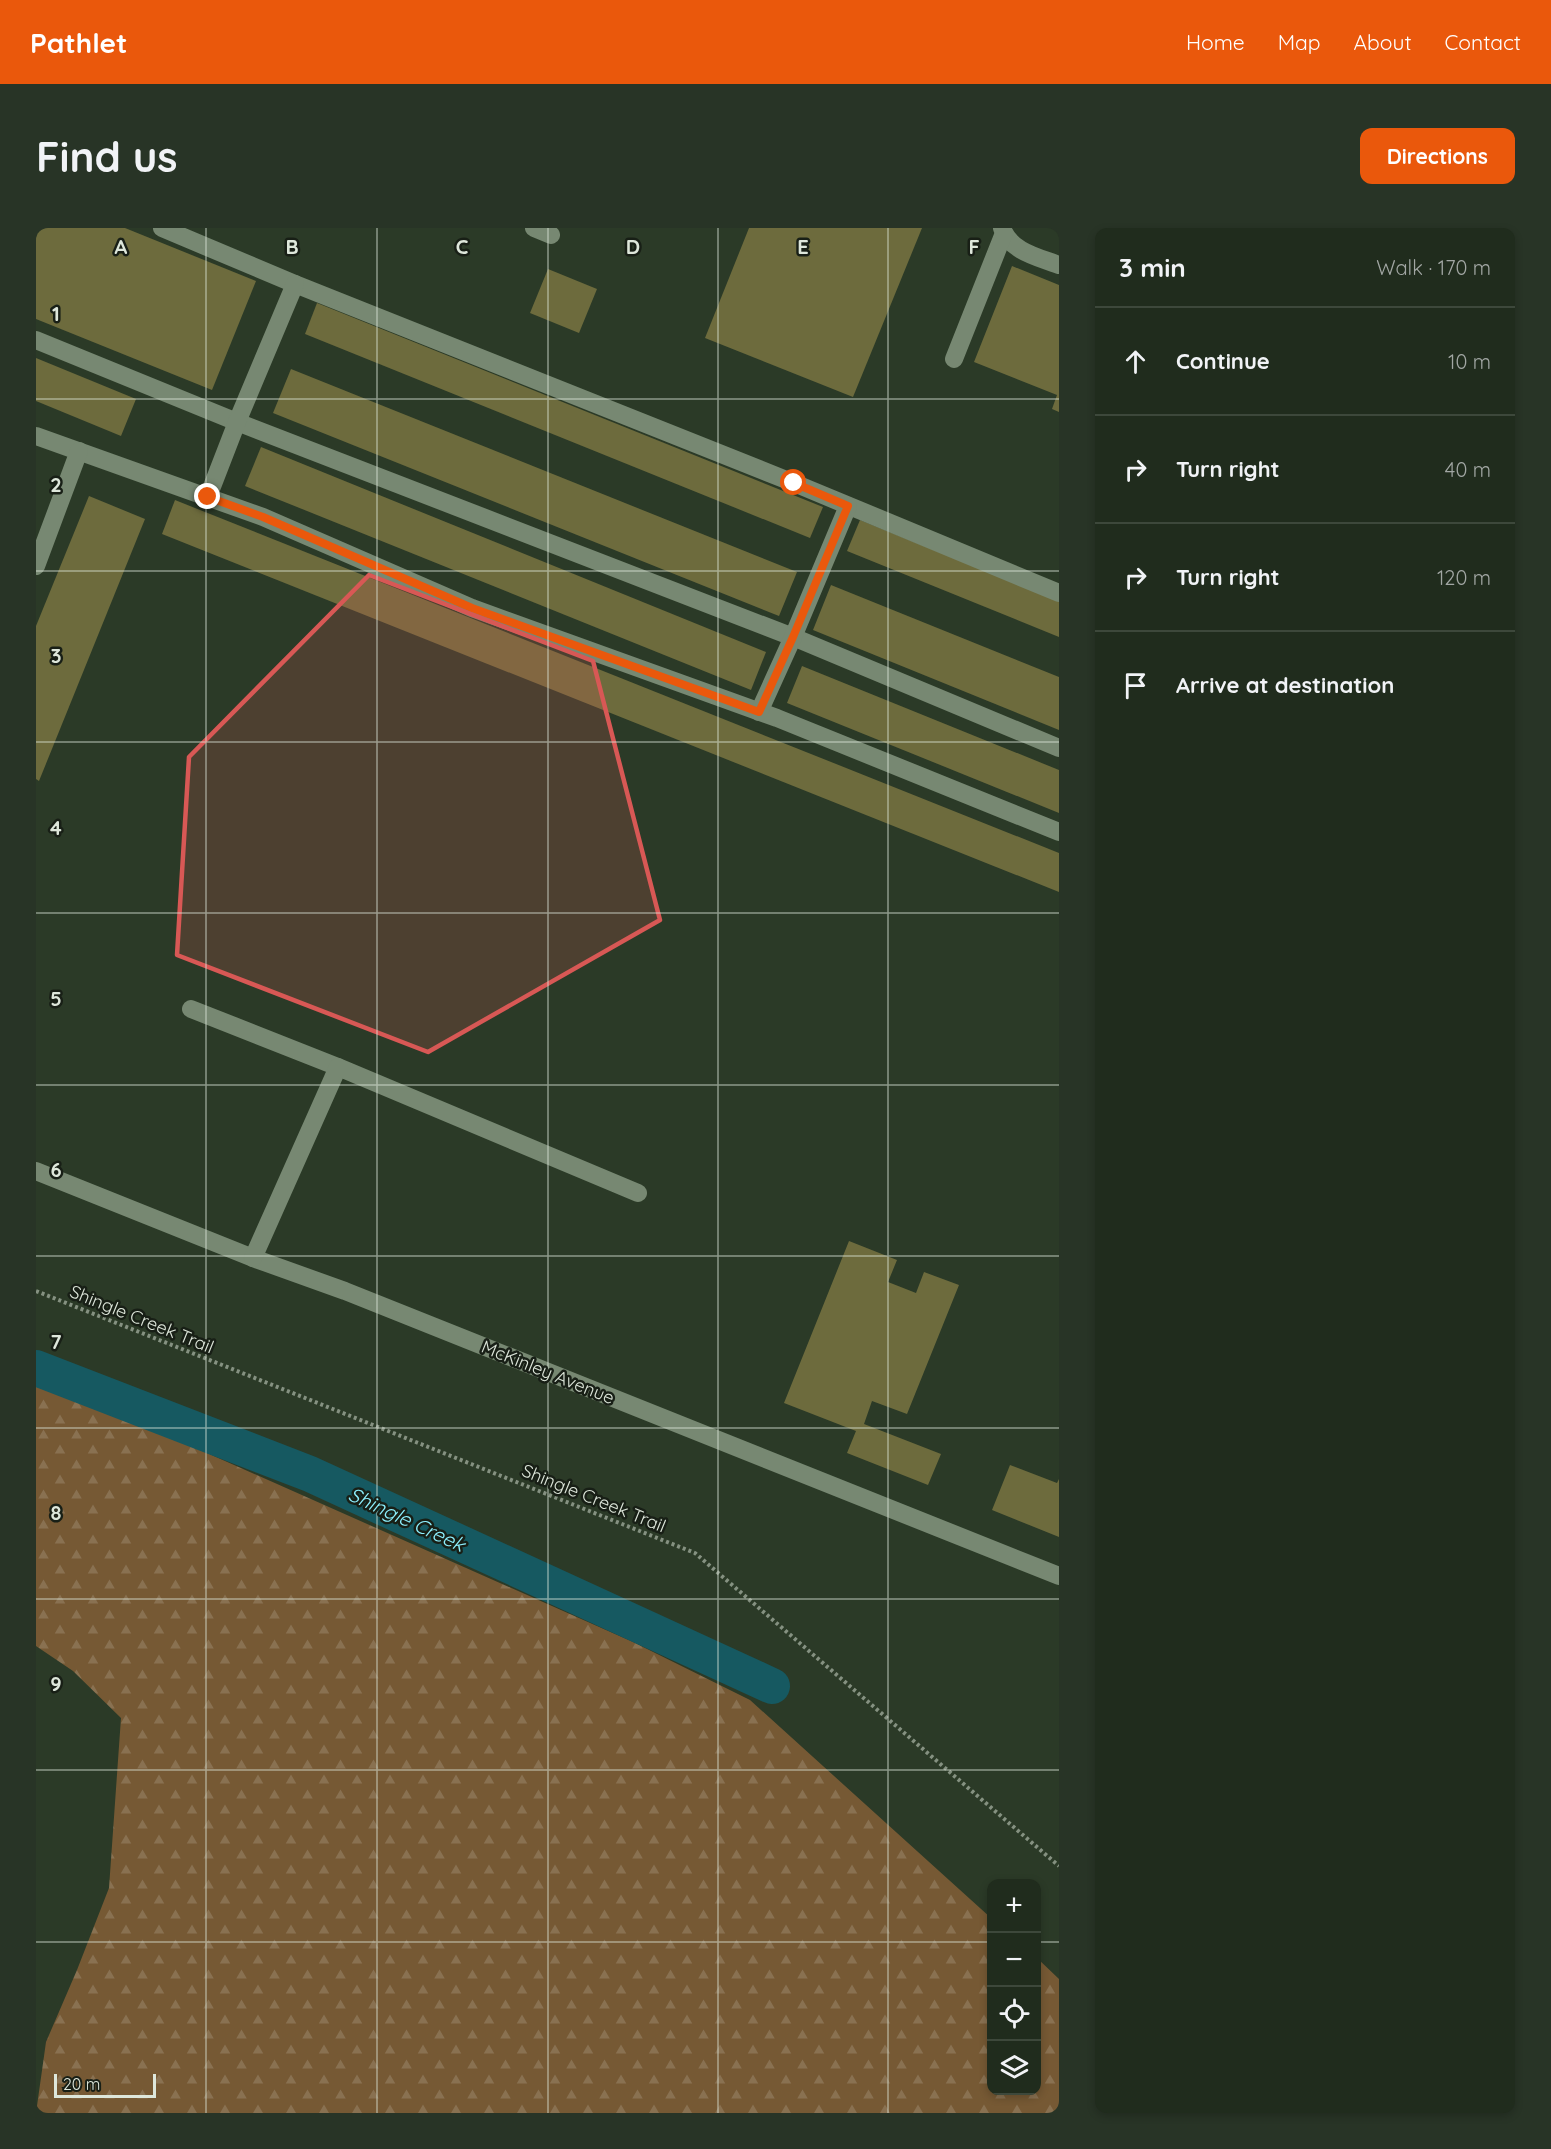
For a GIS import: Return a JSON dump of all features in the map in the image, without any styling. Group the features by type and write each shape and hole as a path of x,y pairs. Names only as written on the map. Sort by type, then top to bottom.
{"street":[{"path":"162,228 1059,593"},
{"path":"954,359 1003,231 1019,250 1059,265"},
{"path":"208,497 237,422 296,284"},
{"path":"36,340 237,422 793,637 1059,748"},
{"path":"36,436 263,517 472,608 759,712 1059,832"},
{"path":"36,566 79,451"},
{"path":"759,712 848,506"},
{"path":"191,1009 338,1067 638,1193"},
{"path":"254,1258 338,1067"},
{"name":"McKinley Avenue","path":"36,1171 254,1258 345,1291 1059,1576"}],"path":[{"name":"Shingle Creek Trail","path":"36,1291 695,1553 1059,1866"}],"highlighted area":[{"path":"369,575 593,661 660,920 428,1052 177,955 189,757"}],"green space":[{"path":"36,1377 633,1642 750,1700 987,1914 987,2095 1041,2095 1041,1962 1059,1979 1059,2113 36,2113 46,2042 109,1888 121,1718 73,1671 36,1646"}],"building":[{"path":"36,228 125,228 256,281 212,390 36,319"},
{"path":"749,228 922,228 853,397 705,338"},
{"path":"1012,266 1059,285 1059,412 1052,409 1057,395 974,362"},
{"path":"548,269 597,289 579,333 530,313"},
{"path":"317,303 823,507 810,538 305,334"},
{"path":"36,358 136,399 121,436 36,401"},
{"path":"291,369 797,572 779,616 273,413"},
{"path":"261,447 766,652 751,690 245,486"},
{"path":"89,496 145,519 39,781 36,779 36,626"},
{"path":"175,500 1059,853 1059,892 162,534"},
{"path":"860,520 1059,601 1059,637 847,551"},
{"path":"831,585 1059,677 1059,730 813,630"},
{"path":"802,666 1059,770 1059,813 787,703"},
{"path":"849,1241 897,1260 888,1282 916,1293 924,1272 959,1285 907,1414 872,1401 864,1424 941,1454 928,1485 847,1453 856,1431 784,1403"},
{"path":"1010,1465 1057,1483 1059,1479 1059,1537 992,1510"}],"waterway":[{"name":"Shingle Creek","path":"36,1368 310,1474 772,1686"}],"route":[{"path":"208,497 263,517 472,608 759,712 848,506 794,483"}]}
